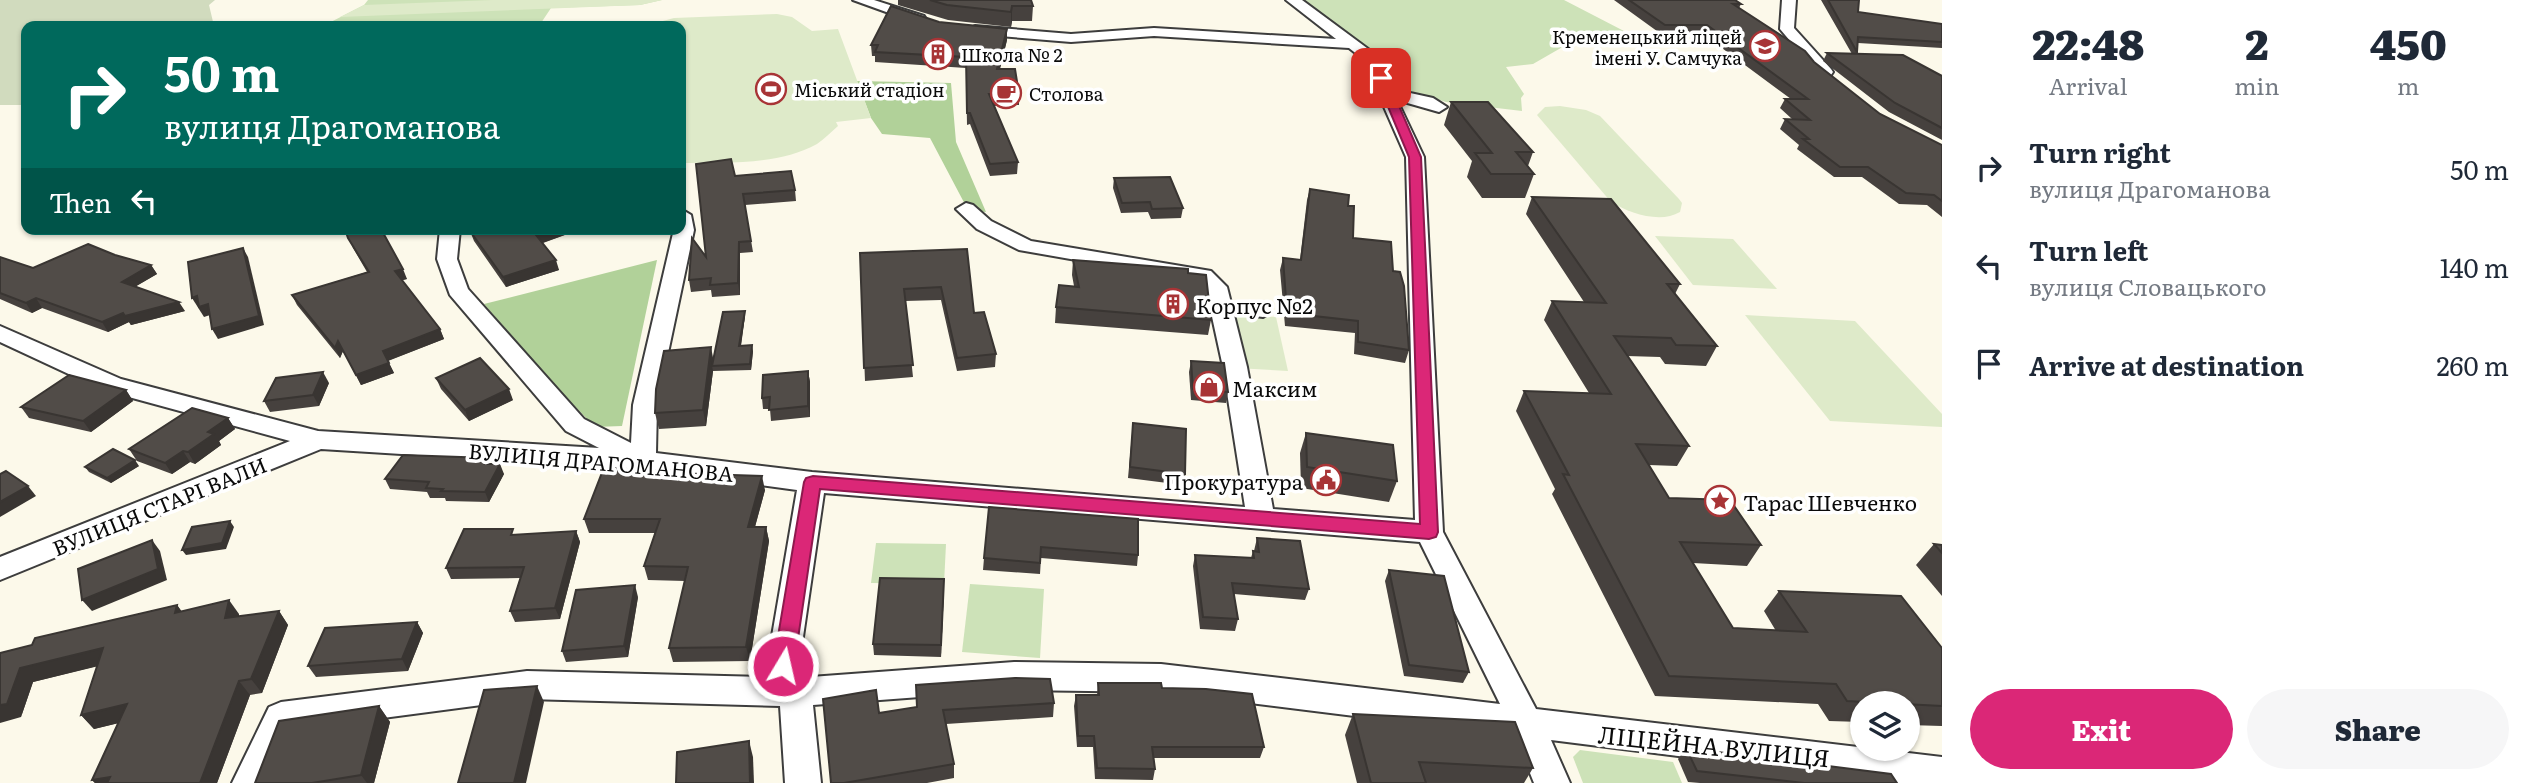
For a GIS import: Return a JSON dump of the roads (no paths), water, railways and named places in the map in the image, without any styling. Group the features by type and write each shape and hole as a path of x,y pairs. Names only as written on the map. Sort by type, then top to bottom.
{"street":[{"path":"860,0 936,24"},
{"path":"1293,0 1375,63 1415,157 1429,532 1527,724 1552,783"},
{"path":"1785,0 1787,29 1816,66 1835,80"},
{"path":"957,28 1071,38 1154,32 1353,44"},
{"path":"1388,93 1426,101 1439,107"},
{"path":"966,209 984,225 1026,246 1203,276 1216,287 1235,368 1261,519"},
{"path":"449,235 447,259 458,290 481,319 575,425 643,460 645,405 683,235"},
{"path":"1219,307 1263,312"},
{"name":"ВУЛИЦЯ ДРАГОМАНОВА","path":"0,333 112,385 318,440 643,460 813,482 1429,532"},
{"name":"ВУЛИЦЯ СТАРІ ВАЛИ","path":"0,569 318,440"},
{"path":"803,783 787,692 813,482"},
{"name":"ЛІЦЕЙНА ВУЛИЦЯ","path":"250,783 281,718 527,685 787,692 1014,676 1161,678 1942,773"}],"place":[{"name":"Кременецький ліцей імені У. Самчука","path":"1765,46"},
{"name":"Школа № 2","path":"938,54"},
{"name":"Міський стадіон","path":"771,89"},
{"name":"Столова","path":"1006,93"},
{"name":"Корпус №2","path":"1173,304"},
{"name":"Максим","path":"1209,387"},
{"name":"Прокуратура","path":"1326,480"},
{"name":"Тарас Шевченко","path":"1720,501"}]}
